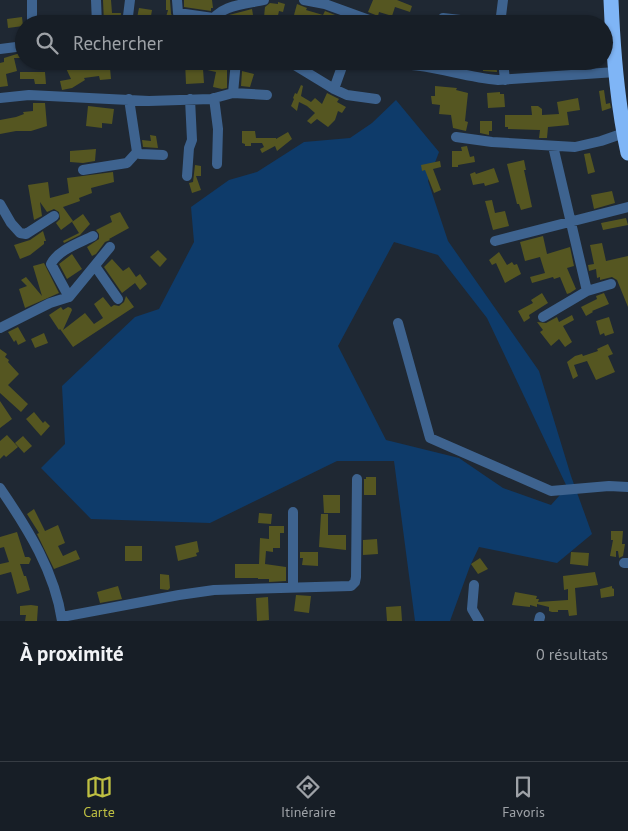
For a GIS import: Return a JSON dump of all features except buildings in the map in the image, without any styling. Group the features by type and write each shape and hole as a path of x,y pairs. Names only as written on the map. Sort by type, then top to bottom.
{"highway":[{"path":"611,0 612,15"},
{"path":"613,29 616,72 628,153"}],"street":[{"path":"32,0 32,15"},
{"path":"96,0 97,15"},
{"path":"128,15 130,0"},
{"path":"177,0 178,13 186,15"},
{"path":"219,15 225,10 264,0"},
{"path":"304,0 325,4 346,15"},
{"path":"501,15 503,0"},
{"path":"0,49 15,47"},
{"path":"233,93 235,70"},
{"path":"303,70 347,95 376,100"},
{"path":"334,89 341,70"},
{"path":"445,70 485,79 505,80 616,72"},
{"path":"504,70 505,80"},
{"path":"0,98 29,95 128,100 214,98 233,93 267,95"},
{"path":"214,98 218,129 217,164"},
{"path":"187,176 189,148 192,140 190,99"},
{"path":"128,100 137,152"},
{"path":"456,137 492,142 584,146 624,133"},
{"path":"553,146 588,291"},
{"path":"137,152 140,154 163,154"},
{"path":"83,170 127,162 137,152"},
{"path":"0,204 11,224 20,234 26,234 54,216"},
{"path":"496,241 628,207"},
{"path":"69,297 51,264 59,254 93,236"},
{"path":"0,328 50,303 69,297 110,247"},
{"path":"95,266 118,299"},
{"path":"543,317 588,291 611,284"},
{"path":"398,323 430,438 551,491 609,486 628,487"},
{"path":"0,488 36,545 52,582 62,619 179,595 214,590 351,586 355,582 357,479"},
{"path":"293,512 293,588"},
{"path":"474,585 472,609 480,621"}],"shaded area":[{"path":"396,100 439,152 428,181 448,241 539,371 571,476 592,534 557,563 479,547 450,621 415,621 394,461 337,461 210,523 91,519 41,468 65,444 62,386 135,317 159,309 194,242 191,207 229,180 257,172 304,142 350,138 372,123","holes":["394,242 438,255 487,318 567,487 551,505 503,488 459,458 386,440 338,346"]}]}
